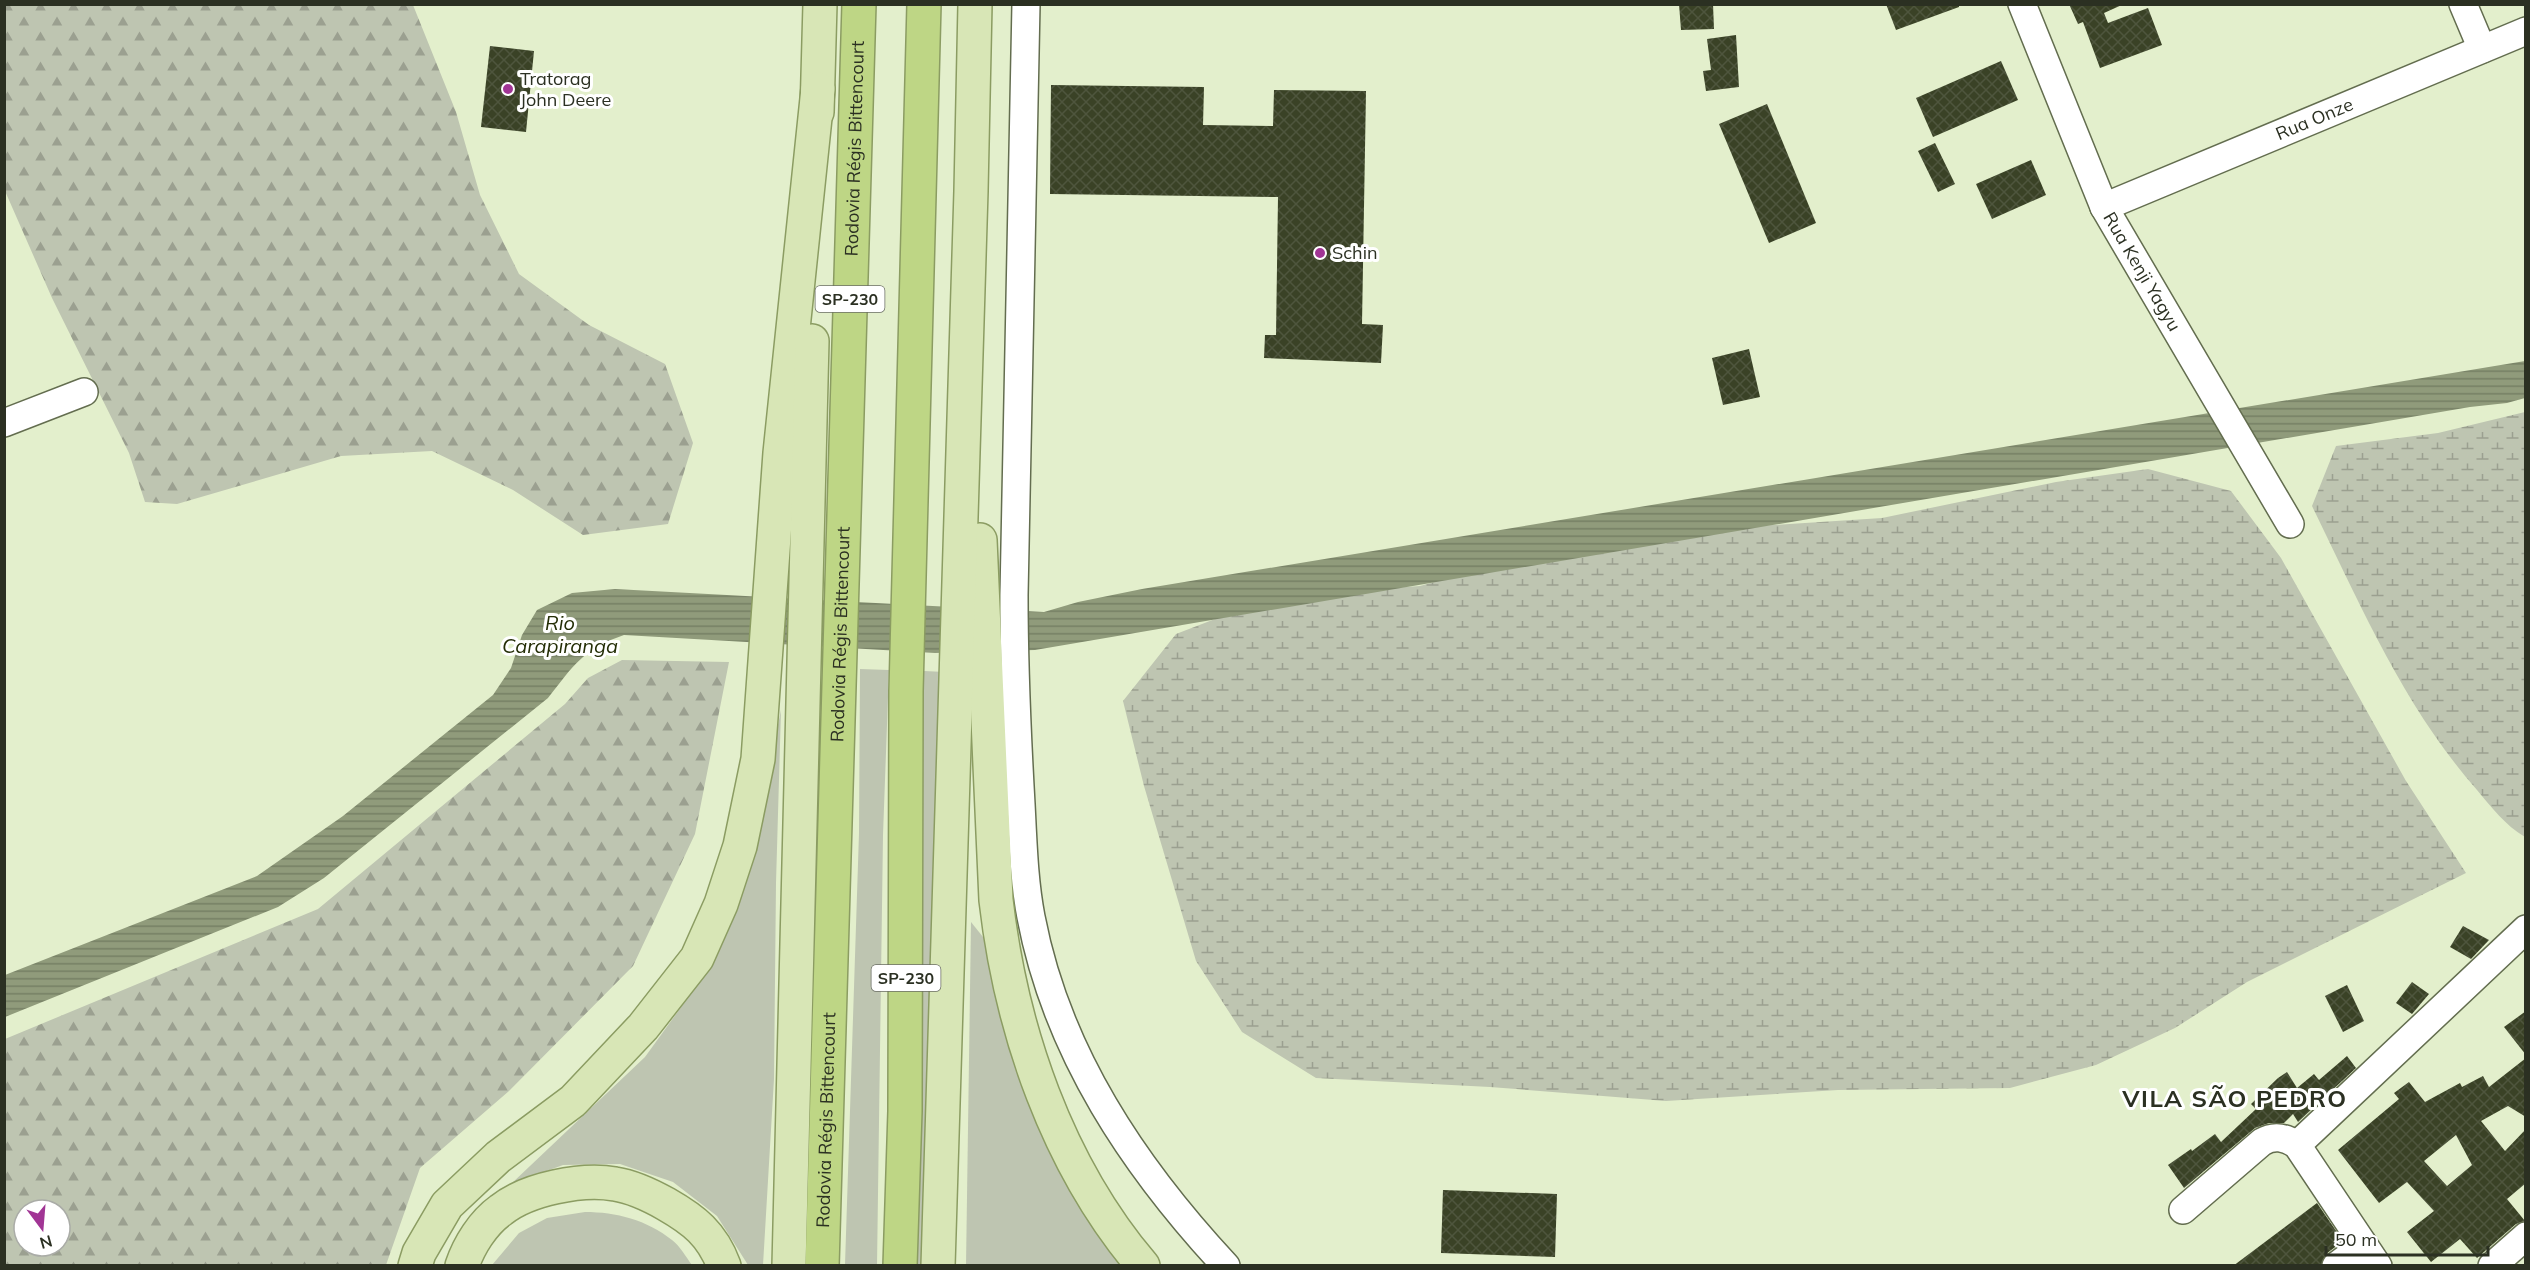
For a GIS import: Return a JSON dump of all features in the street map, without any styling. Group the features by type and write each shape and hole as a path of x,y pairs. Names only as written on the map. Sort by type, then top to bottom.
{"highway":[{"name":"Rodovia Régis Bittencourt","path":"822,1266 859,4"},
{"name":"SP-230","path":"900,1266 905,1111 906,691 924,4"}],"main road":[{"path":"789,1266 820,4"},
{"path":"975,4 971,191 973,340 985,598 1001,691 996,900 1001,939 1025,1042 1036,1074 1084,1178 1120,1239 1143,1266"},
{"path":"416,1266 419,1252 447,1205 498,1157 573,1101 643,1027 697,958 721,904 740,846 758,759 780,453 818,90"},
{"path":"938,1266 956,696 985,598"},
{"path":"462,1266 469,1246 501,1210 536,1192 583,1183 614,1184 644,1191 693,1219 719,1252 724,1266"}],"street":[{"path":"985,598 1026,4"},
{"name":"Rua Kenji Yagyu","path":"2022,4 2104,207 2290,524"},
{"path":"2463,4 2482,49"},
{"name":"Rua Onze","path":"2104,207 2526,31"},
{"path":"4,423 84,392"},
{"path":"1001,691 1030,907 1050,990 1072,1048 1097,1097 1132,1150 1174,1206 1226,1266"},
{"path":"2296,1145 2526,929"},
{"path":"2183,1210 2262,1142 2270,1137 2280,1137 2296,1145 2371,1255 2336,1266"},
{"path":"2492,1266 2526,1236"}],"green space":[{"path":"5,5 413,5 456,112 480,195 519,274 589,325 665,364 693,443 668,524 583,535 513,490 432,451 341,456 177,504 145,502 129,453 52,298 5,191"},
{"path":"2526,412 2525,837 2494,810 2451,758 2405,690 2366,617 2312,506 2336,446 2438,433"},
{"path":"2148,469 2231,491 2281,558 2406,781 2466,873 2247,982 2175,1028 2096,1065 2010,1088 1838,1090 1666,1101 1490,1087 1316,1078 1242,1032 1196,961 1144,786 1123,701 1176,634 1254,604 1335,592 1420,586 1503,562 1757,526 1882,518 2056,482"},
{"path":"622,660 729,662 695,834 633,966 509,1091 420,1168 386,1265 5,1265 5,1039 318,909 565,704 588,678"},
{"path":"860,669 889,670 883,835 877,1266 845,1265 859,833"},
{"path":"924,671 945,672 929,1265 908,1266"},
{"path":"781,710 774,1079 763,1265 748,1265 717,1216 673,1182 620,1164 563,1165 511,1184 645,1057 695,988 723,936 756,837"},
{"path":"971,922 987,942 1125,1265 966,1266"},
{"path":"585,1212 620,1216 642,1222 675,1242 692,1265 492,1265 519,1233 547,1218"}],"water":[{"name":"Rio Carapiranga","path":"2525,361 2525,398 2507,403 2470,407 1035,650 935,653 624,635 598,646 580,659 548,698 324,878 278,907 5,1017 5,975 257,876 343,816 493,695 511,668 522,635 537,610 572,593 615,589 1044,612 1078,602 1142,589"}],"building":[{"path":"1679,4 1713,4 1714,29 1681,30"},
{"path":"1886,4 1959,4 1959,7 1896,30"},
{"path":"2069,4 2124,4 2104,13 2108,23 2148,8 2162,45 2100,68 2083,22 2078,24"},
{"path":"1736,35 1739,87 1706,91 1703,71 1711,70 1707,39"},
{"name":"Tratorag John Deere","path":"490,46 534,51 526,132 481,127"},
{"path":"2001,61 2018,100 1933,137 1916,98"},
{"name":"Schin","path":"1051,85 1204,87 1203,125 1273,126 1274,90 1366,91 1362,324 1383,325 1381,363 1264,358 1265,335 1276,335 1278,197 1050,194"},
{"path":"1767,104 1816,223 1769,243 1719,124"},
{"path":"1935,143 1955,184 1938,192 1918,151"},
{"path":"2031,160 2046,195 1992,219 1976,184"},
{"path":"1749,349 1760,397 1723,405 1712,358"},
{"path":"2463,926 2489,940 2471,959 2450,947"},
{"path":"2412,982 2429,994 2412,1014 2396,1003"},
{"path":"2347,985 2364,1021 2343,1032 2325,996"},
{"path":"2526,1011 2526,1055 2504,1027"},
{"path":"2347,1056 2356,1068 2298,1122 2293,1114 2284,1123 2269,1123 2255,1128 2184,1188 2168,1165 2215,1134 2221,1142 2256,1109 2251,1104 2287,1072 2297,1088 2314,1074 2319,1080"},
{"path":"2526,1058 2526,1117 2508,1106 2481,1121 2505,1151 2526,1129 2526,1183 2507,1199 2525,1221 2516,1224 2477,1258 2460,1239 2431,1262 2407,1232 2434,1211 2407,1182 2379,1203 2338,1150 2399,1099 2394,1093 2409,1082 2425,1102 2460,1083 2462,1087 2483,1076 2489,1087","holes":["2456,1135 2472,1165 2447,1186 2424,1161"]},
{"path":"1443,1190 1557,1194 1555,1257 1441,1253"},
{"path":"2317,1203 2343,1241 2326,1254 2321,1266 2233,1266"}],"place":[{"name":"Tratorag John Deere","path":"508,89"},
{"name":"Schin","path":"1320,253"}],"district":[{"name":"VILA SÃO PEDRO","path":"2235,1099"}]}
